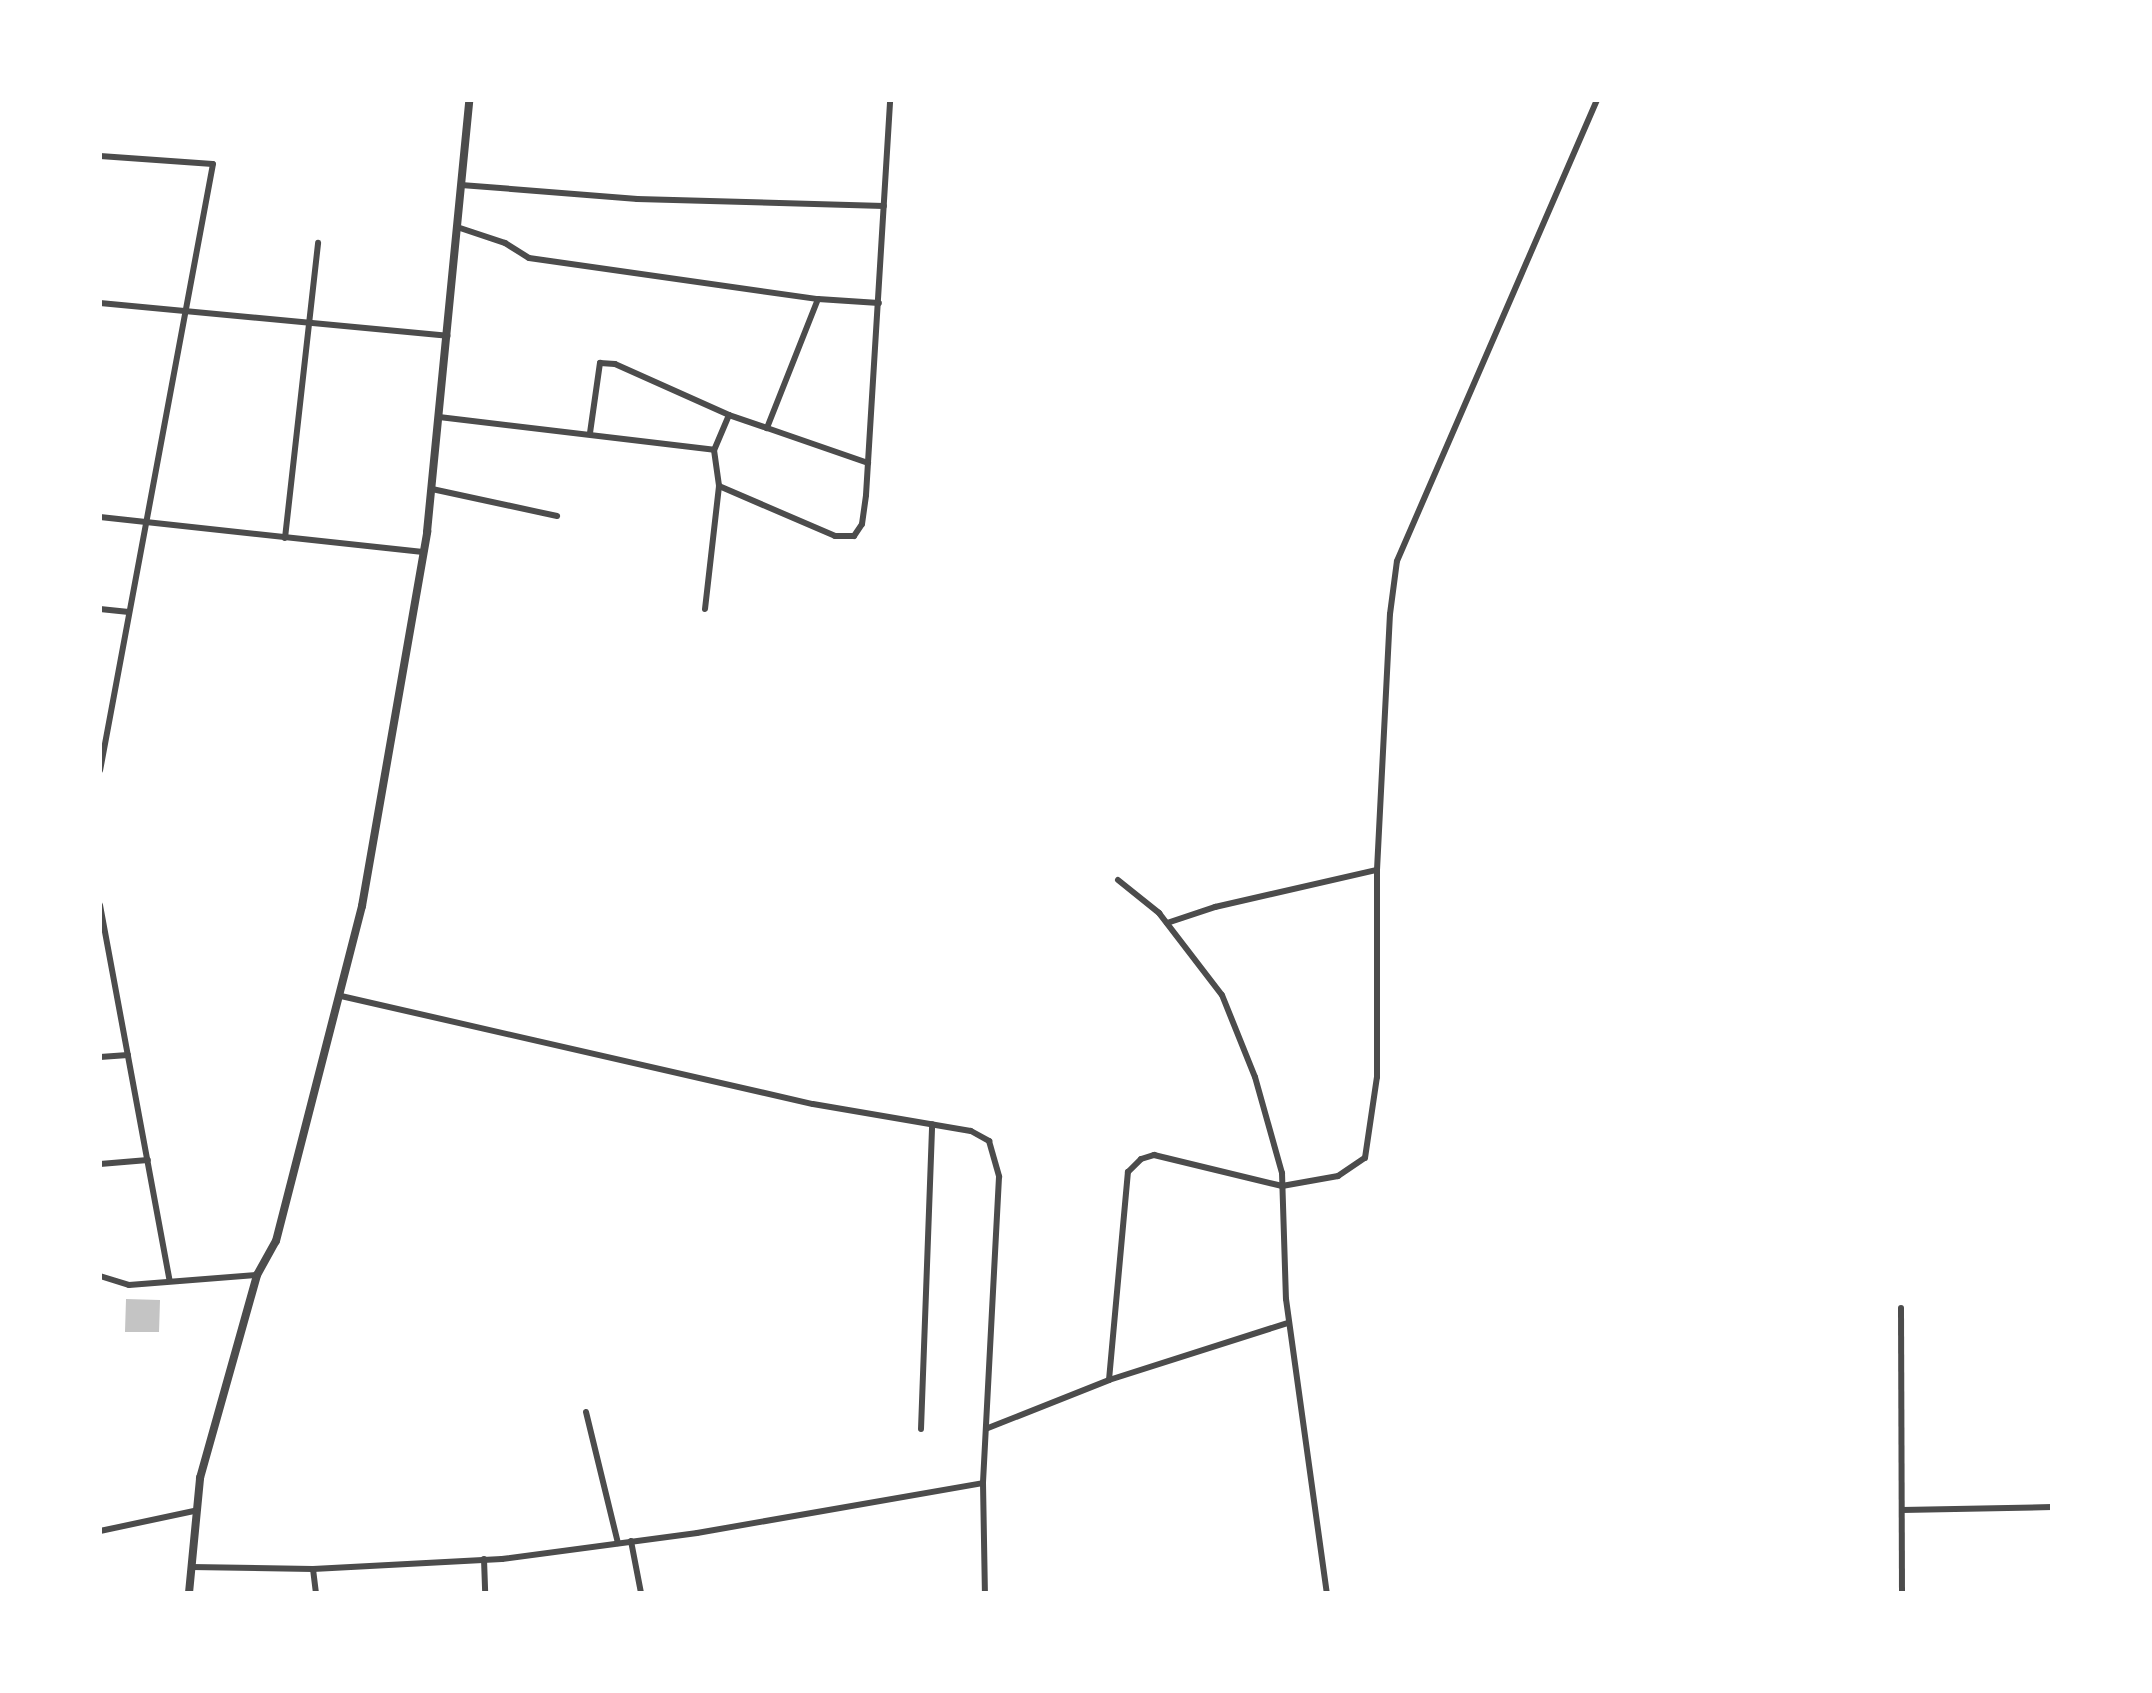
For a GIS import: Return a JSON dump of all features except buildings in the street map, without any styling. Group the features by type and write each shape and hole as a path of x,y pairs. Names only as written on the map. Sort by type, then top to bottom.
{"street":[{"path":"190,1593 194,1511 257,1275 276,1241 362,906 432,489 469,100"},
{"path":"719,486 835,536 854,536 862,524 890,100"},
{"path":"1109,1380 1128,1172 1141,1159 1154,1156 1282,1186 1338,1176 1365,1158 1378,1077 1376,870 1390,614 1397,560 1597,100"},
{"path":"100,156 213,164 100,771"},
{"path":"462,185 637,198 884,206"},
{"path":"458,227 505,243 529,258 818,299 879,303"},
{"path":"286,538 318,243"},
{"path":"767,428 818,299"},
{"path":"100,303 446,336"},
{"path":"590,434 600,364 615,364 730,415 868,463"},
{"path":"705,608 719,486 714,450 730,415"},
{"path":"440,417 714,450"},
{"path":"432,489 557,516"},
{"path":"100,516 423,552"},
{"path":"100,609 129,612"},
{"path":"1167,924 1215,906 1376,870"},
{"path":"1118,880 1167,924 1222,995 1256,1076 1282,1186 1288,1323 1327,1593"},
{"path":"100,905 170,1282"},
{"path":"341,996 814,1104 971,1130 989,1141 999,1177 984,1483 984,1593"},
{"path":"100,1057 128,1056"},
{"path":"921,1429 932,1124"},
{"path":"100,1164 148,1160"},
{"path":"100,1276 129,1285 257,1275"},
{"path":"1901,1308 1902,1593"},
{"path":"988,1428 1109,1380 1288,1323"},
{"path":"586,1412 618,1543"},
{"path":"190,1568 313,1568 484,1558 632,1541 984,1483"},
{"path":"1902,1510 2052,1507"},
{"path":"100,1530 194,1511"},
{"path":"632,1541 641,1593"},
{"path":"484,1558 486,1593"},
{"path":"313,1568 316,1593"}]}
